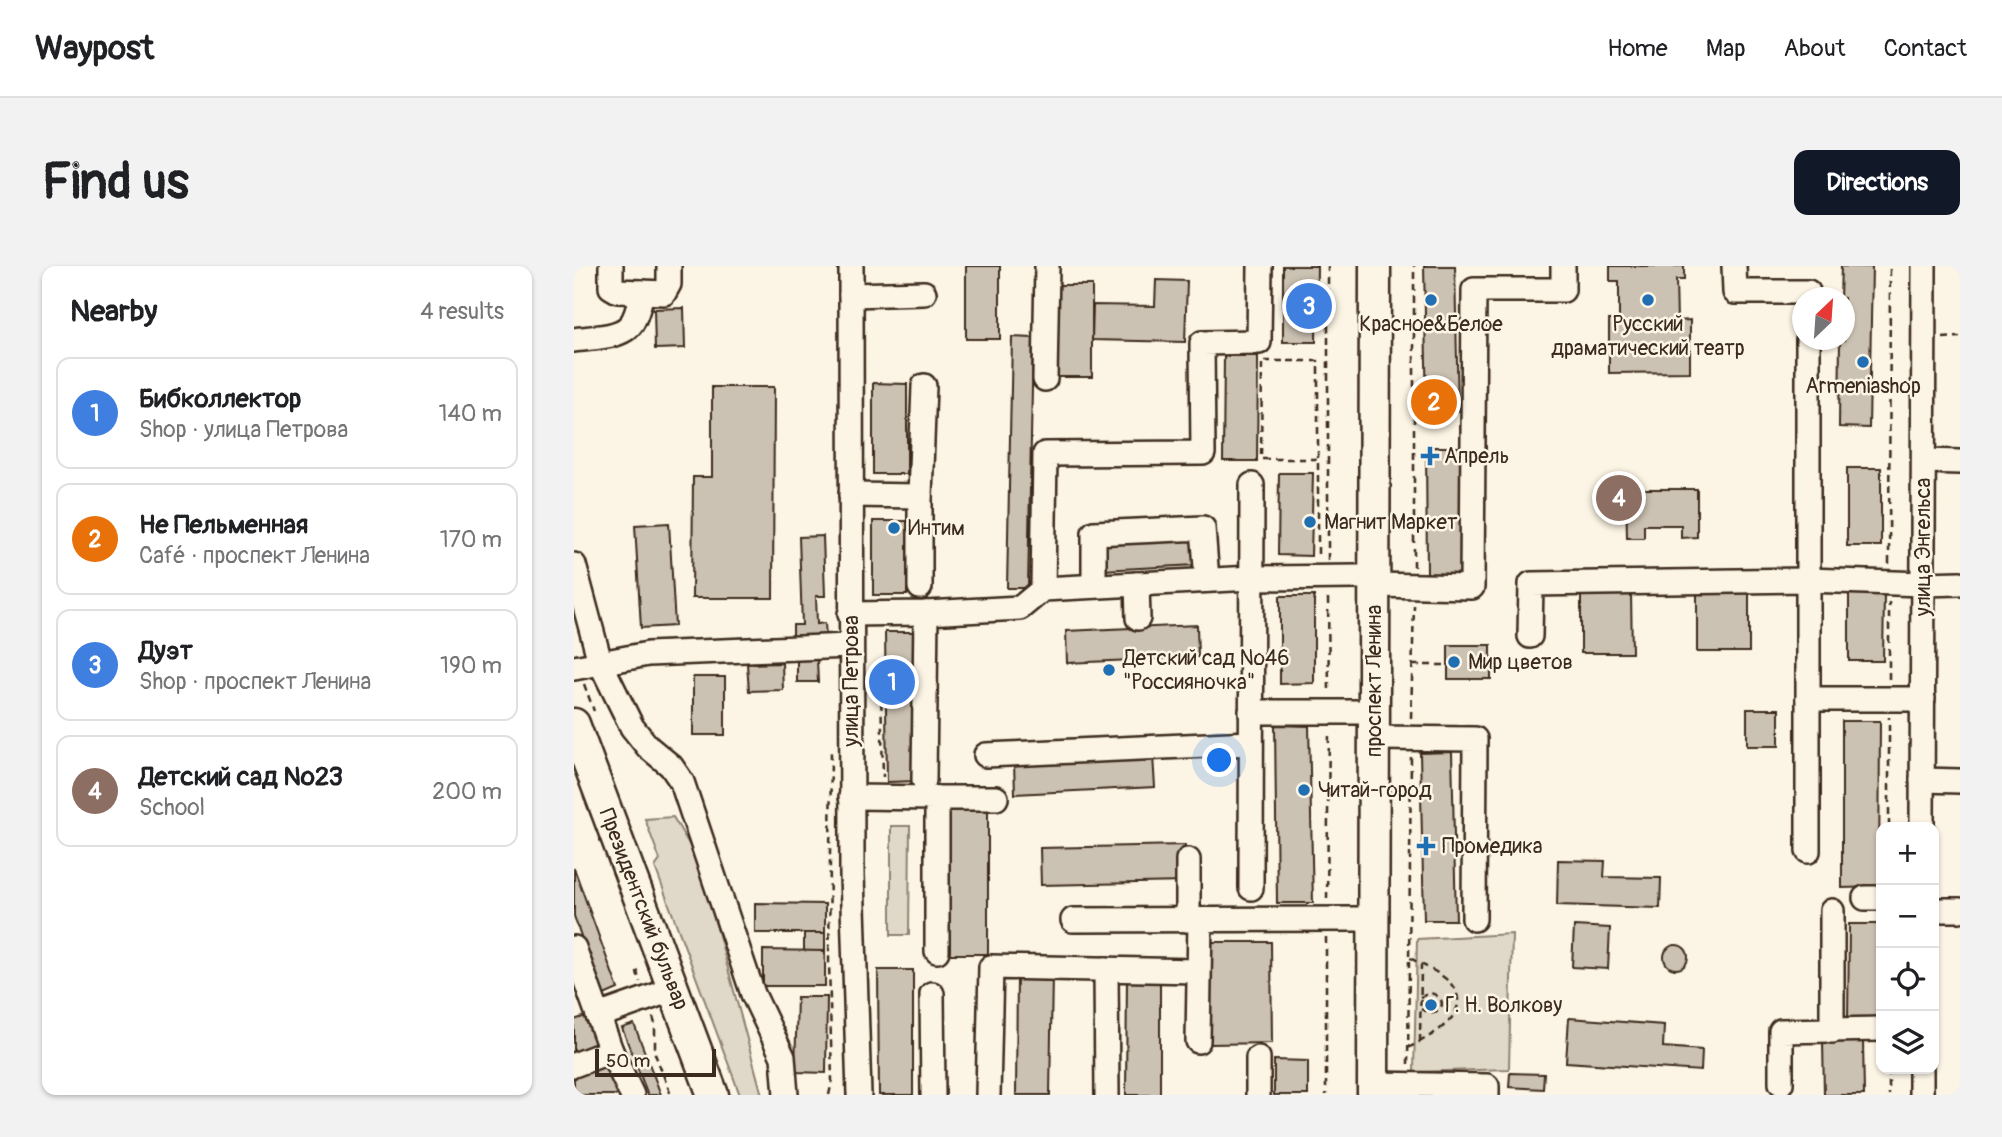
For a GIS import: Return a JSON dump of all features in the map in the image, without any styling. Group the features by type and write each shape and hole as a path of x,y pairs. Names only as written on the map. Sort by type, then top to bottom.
{"main road":[{"name":"проспект Ленина","path":"1359,266 1366,581 1375,738 1368,1091"},
{"name":"проспект Ленина","path":"1368,1091 1358,919 1359,712 1366,581 1375,266"},
{"name":"Президентский бульвар","path":"574,724 713,1095"},
{"name":"Президентский бульвар","path":"574,769 653,996 697,1095"}],"street":[{"path":"611,266 611,287 618,291 664,293 669,284 669,266"},
{"name":"улица Петрова","path":"851,266 851,797 859,1095"},
{"path":"1045,379 1046,266"},
{"path":"1043,589 1045,454 1203,453 1202,343 1259,342 1260,266"},
{"path":"850,614 1020,608 1043,589 1252,578 1323,578 1414,586 1472,587 1474,290 1563,290 1563,266"},
{"path":"1734,266 1735,292 1792,292"},
{"name":"улица Энгельса","path":"1922,822 1924,266"},
{"path":"574,340 629,328 642,292"},
{"path":"851,295 924,293"},
{"path":"1808,350 1808,851"},
{"path":"920,587 924,386"},
{"path":"1924,461 1960,462"},
{"path":"1251,888 1252,485"},
{"path":"851,495 920,496"},
{"path":"1094,586 1094,533 1203,528 1207,580"},
{"path":"574,565 600,663 632,727 648,747 671,766 682,782 753,994 783,1056 786,1095"},
{"path":"1530,636 1531,584 1808,580 1960,583"},
{"path":"1137,584 1138,618"},
{"path":"926,613 937,951"},
{"path":"574,668 648,654 850,646"},
{"path":"1808,699 1923,699"},
{"path":"1251,712 1359,712"},
{"path":"1375,738 1475,739 1474,919"},
{"path":"986,755 1251,743"},
{"path":"1922,780 1960,781"},
{"path":"851,797 883,797 931,789 996,798"},
{"path":"1188,860 1198,971 1198,1041"},
{"path":"1939,910 1960,910"},
{"path":"1832,911 1832,1031"},
{"path":"1073,920 1358,919"},
{"path":"575,954 588,1010 611,1051 629,1094"},
{"path":"988,1095 991,967 1198,971"},
{"path":"1106,969 1107,1095"},
{"path":"932,994 933,1095"},
{"path":"588,1010 653,996"},
{"path":"1781,1083 1781,1031 1876,1029"},
{"path":"574,1065 611,1051"},
{"path":"1258,1058 1258,1095"},
{"path":"1921,1074 1921,1095"},
{"path":"1368,1091 1408,1085 1487,1086 1487,1095"}],"path":[{"path":"1323,578 1328,266"},
{"path":"1408,1085 1414,586 1414,266"},
{"path":"1889,822 1890,266"},
{"path":"1943,338 1960,337"},
{"path":"1317,459 1261,459 1262,361 1318,361 1317,459 1329,712 1326,1095"},
{"path":"1413,665 1448,665"},
{"path":"881,689 883,797"},
{"path":"829,1095 832,1081 829,962 831,745"},
{"path":"1408,1048 1443,1028 1454,1015 1457,1004 1452,984 1409,957"},
{"path":"1420,1042 1421,965"},
{"path":"639,971 637,972 653,996 655,1054 671,1095"},
{"path":"1420,997 1431,993 1437,995 1442,1004 1435,1013 1420,1008"},
{"path":"1889,1074 1889,1095"}],"shaded area":[{"path":"673,817 699,861 762,1095 740,1095 655,867 660,860 645,819"},
{"path":"891,826 910,826 909,935 891,935"},
{"path":"1512,934 1509,1069 1414,1072 1417,939"}],"building":[{"path":"966,266 1000,266 1000,339 966,339"},
{"path":"1283,266 1317,266 1316,342 1283,342"},
{"path":"1424,266 1455,266 1458,411 1427,411"},
{"name":"Русский драматический театр","path":"1610,266 1684,266 1684,280 1676,280 1677,321 1690,320 1690,372 1609,373 1609,320 1619,320 1619,281 1610,281"},
{"path":"1841,266 1872,267 1869,428 1839,427 1840,350 1855,350 1855,287 1840,287"},
{"path":"1156,280 1187,281 1185,342 1092,340 1093,305 1155,306"},
{"path":"1058,285 1092,285 1092,377 1058,377"},
{"path":"684,308 685,348 655,349 654,309"},
{"path":"1012,337 1033,338 1028,588 1007,588"},
{"path":"1224,356 1258,356 1257,461 1223,461"},
{"path":"873,383 907,384 907,474 873,474"},
{"path":"712,387 774,387 773,598 692,598 693,477 712,477"},
{"path":"1426,447 1460,447 1460,575 1427,575"},
{"path":"1847,468 1881,468 1881,546 1847,546"},
{"path":"1279,473 1313,473 1311,556 1278,555"},
{"path":"1626,489 1697,489 1697,537 1681,538 1681,525 1644,525 1644,538 1627,538"},
{"path":"873,521 907,521 907,595 873,595"},
{"path":"669,523 675,626 641,628 635,525"},
{"path":"1195,534 1196,565 1102,570 1101,538"},
{"path":"823,536 825,596 816,596 817,624 825,623 826,638 793,639 793,625 802,625 799,537"},
{"path":"1697,592 1749,592 1749,652 1697,652"},
{"path":"1581,593 1631,593 1632,653 1581,653"},
{"path":"1849,594 1884,594 1883,661 1849,661"},
{"path":"1280,596 1314,596 1314,683 1280,684"},
{"path":"1197,625 1198,657 1067,663 1066,631"},
{"path":"885,632 916,632 917,781 887,782"},
{"path":"1448,645 1491,645 1491,679 1448,679"},
{"path":"797,660 817,660 818,682 797,682"},
{"path":"782,663 783,690 749,691 747,664"},
{"path":"693,677 725,677 725,735 693,735"},
{"path":"1747,709 1779,709 1779,746 1747,746"},
{"path":"1842,721 1880,721 1876,887 1842,888"},
{"path":"1275,725 1309,726 1313,903 1277,903"},
{"path":"1452,752 1456,920 1424,920 1420,753"},
{"path":"1153,756 1155,787 1015,794 1014,763"},
{"path":"945,804 988,805 988,954 945,954"},
{"path":"1185,845 1186,882 1041,885 1040,848"},
{"path":"1558,860 1605,861 1604,877 1661,878 1660,908 1557,905"},
{"path":"574,868 618,989 602,996 574,916"},
{"path":"755,903 825,904 825,933 755,933"},
{"path":"1849,924 1876,924 1876,1021 1848,1021"},
{"path":"1574,926 1610,928 1608,969 1572,967"},
{"path":"804,933 825,933 825,951 804,951"},
{"path":"1208,942 1271,942 1272,1043 1210,1044"},
{"path":"1676,945 1684,949 1688,957 1684,965 1676,969 1668,965 1664,957 1668,949"},
{"path":"763,950 825,951 825,986 763,986"},
{"path":"878,970 913,970 913,1095 879,1095"},
{"path":"1017,973 1052,974 1050,1095 1016,1095"},
{"path":"1127,977 1160,977 1160,1095 1126,1095"},
{"path":"797,997 827,997 826,1073 795,1072"},
{"path":"589,1015 600,1045 574,1055 574,1020"},
{"path":"1569,1018 1664,1025 1663,1047 1702,1050 1701,1071 1566,1062"},
{"path":"634,1024 661,1095 648,1095 622,1028"},
{"path":"1863,1040 1864,1095 1824,1095 1823,1041"},
{"path":"1274,1060 1308,1061 1308,1095 1274,1095"},
{"path":"613,1062 623,1092 616,1095 574,1095 574,1076"},
{"path":"1510,1073 1544,1074 1543,1089 1509,1087"}],"place":[{"name":"Красное&Белое","path":"1431,300"},
{"name":"Русский драматический театр","path":"1648,300"},
{"name":"Дуэт","path":"1309,306"},
{"name":"Armeniashop","path":"1863,362"},
{"name":"Не Пельменная","path":"1434,402"},
{"name":"Апрель","path":"1430,456"},
{"name":"Детский сад №23","path":"1619,498"},
{"name":"Магнит Маркет","path":"1310,522"},
{"name":"Интим","path":"894,528"},
{"name":"Мир цветов","path":"1454,662"},
{"name":"Детский сад №46 \"Россияночка\"","path":"1109,670"},
{"name":"Бибколлектор","path":"892,682"},
{"name":"Читай-город","path":"1304,790"},
{"name":"Промедика","path":"1426,846"},
{"name":"Г. Н. Волкову","path":"1431,1005"}]}
